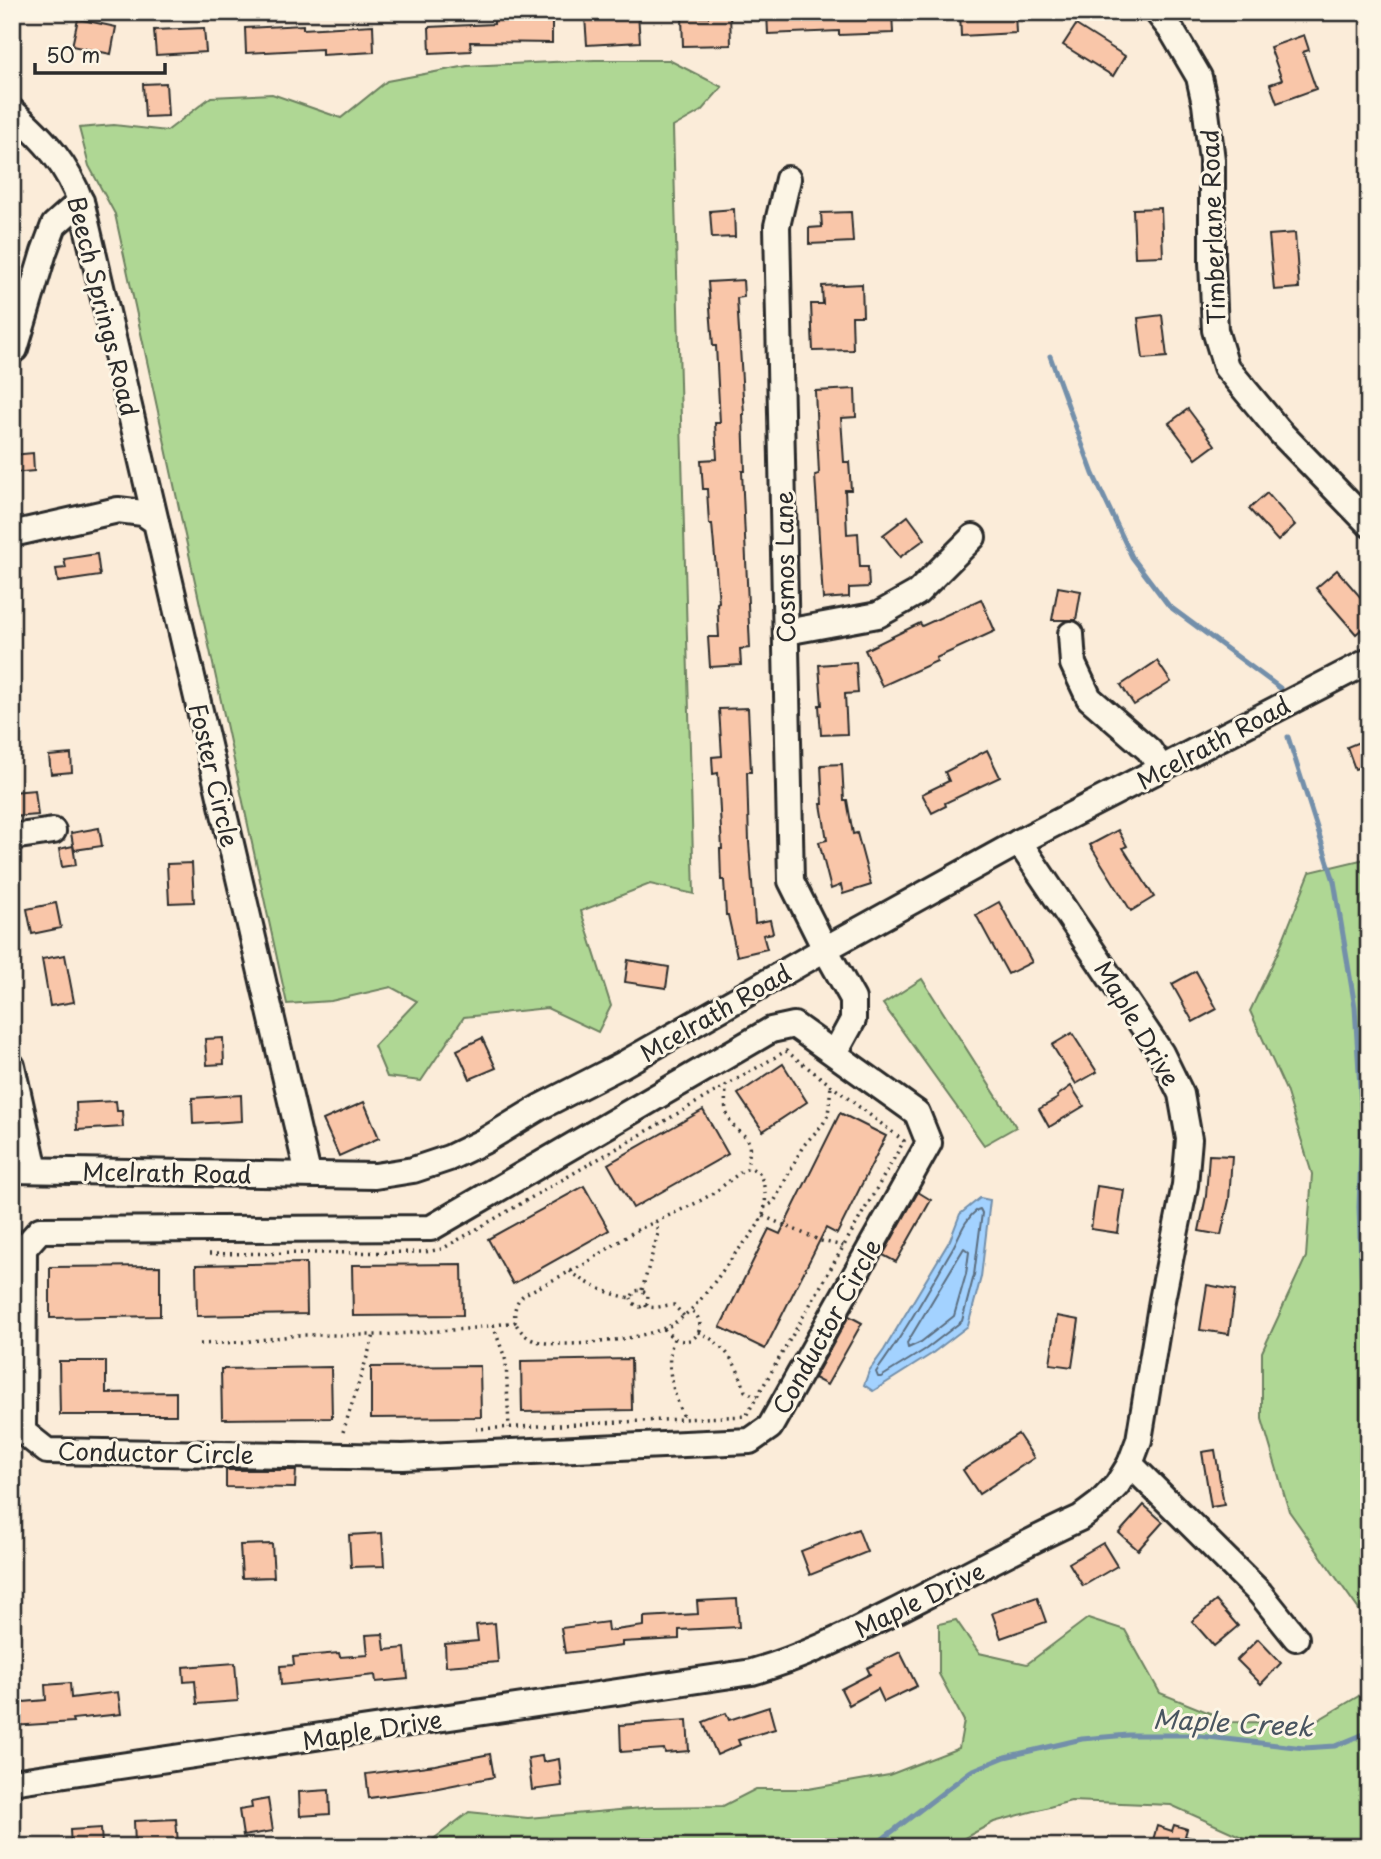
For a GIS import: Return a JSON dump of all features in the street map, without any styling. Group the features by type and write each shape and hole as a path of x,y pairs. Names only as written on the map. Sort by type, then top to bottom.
{"street":[{"name":"Timberlane Road","path":"1157,12 1199,77 1205,104 1212,160 1215,330 1226,366 1280,432 1369,524"},
{"name":"Beech Springs Road","path":"12,111 42,138 60,160 81,201 156,522"},
{"name":"Cosmos Lane","path":"788,180 777,226 791,881 825,948"},
{"path":"15,349 54,225 81,201"},
{"path":"12,534 118,510 143,513 156,522"},
{"name":"Foster Circle","path":"156,522 308,1174"},
{"path":"786,632 878,615 918,593 973,537"},
{"path":"1071,634 1073,664 1090,698 1149,750 1161,768"},
{"name":"Mcelrath Road","path":"24,1170 375,1176 413,1170 449,1158 622,1065 825,948 1019,842 1369,661"},
{"path":"12,837 52,831"},
{"name":"Maple Drive","path":"12,1782 752,1672 782,1664 872,1623 1080,1518 1100,1503 1117,1485 1130,1464 1139,1440 1162,1300 1185,1185 1188,1162 1186,1116 1181,1094 1161,1053 1019,842"},
{"path":"825,948 853,999 853,1020 835,1053"},
{"name":"Conductor Circle","path":"794,1025 835,1053 917,1113 929,1143 770,1427 750,1441 403,1457 47,1451 23,1432 17,1384 24,1248 40,1230 431,1228 771,1030 794,1025"},
{"path":"12,1066 24,1170"},
{"path":"1130,1464 1260,1593 1297,1638"}],"path":[{"path":"209,1254 436,1251 786,1051 904,1141 746,1416 476,1429"},
{"path":"726,1086 727,1114 749,1140 751,1148 747,1168 696,1203 656,1222 519,1298 515,1308 516,1326 530,1339 553,1343 604,1342 664,1329 684,1316 763,1216 765,1186 759,1173 747,1168"},
{"path":"764,1208 774,1202 803,1146 820,1131 828,1115 831,1086"},
{"path":"763,1216 821,1241 844,1246"},
{"path":"642,1290 658,1234 656,1222"},
{"path":"570,1271 585,1283 618,1296 631,1297"},
{"path":"631,1297 635,1291 642,1290 648,1295 645,1306"},
{"path":"631,1297 636,1306 652,1308 664,1304 674,1305 684,1316"},
{"path":"664,1329 674,1339 689,1341 698,1332 700,1325 698,1317 691,1310"},
{"path":"200,1344 299,1335 374,1335 515,1322"},
{"path":"493,1325 506,1361 509,1429"},
{"path":"698,1332 711,1338 723,1349 735,1363 745,1391 757,1398"},
{"path":"342,1432 374,1335"},
{"path":"674,1339 669,1364 670,1377 684,1420"}],"green space":[{"path":"594,60 669,60 722,87 701,111 673,127 694,894 650,884 581,911 611,1006 598,1032 547,1008 464,1017 421,1081 387,1077 374,1046 417,1001 391,987 331,1001 287,1004 115,214 89,166 79,128 114,125 167,131 211,97 272,94 341,118 387,81 467,66"},
{"path":"1369,858 1369,1624 1289,1511 1262,1419 1262,1352 1306,1257 1312,1174 1286,1090 1250,1011 1278,952 1310,872"},
{"path":"922,979 1016,1127 984,1145 883,1004"},
{"path":"1088,1618 1125,1630 1160,1693 1232,1722 1313,1723 1369,1690 1369,1847 1264,1847 1171,1805 1071,1801 994,1822 948,1847 423,1847 469,1812 528,1818 653,1807 723,1806 756,1789 808,1789 889,1775 959,1748 964,1721 939,1674 939,1624 956,1620 979,1653 1027,1664"}],"water":[{"path":"980,1198 990,1200 981,1277 968,1326 930,1355 873,1391 864,1385 869,1371 950,1240 960,1214"}],"building":[{"path":"708,12 730,12 731,45 683,46 682,17 708,17"},
{"path":"767,12 892,12 893,33 839,35 839,31 768,34"},
{"path":"960,12 1015,12 1016,33 961,36"},
{"path":"638,14 640,42 587,45 585,17"},
{"path":"494,17 552,18 552,43 470,42 471,51 430,53 429,27 494,24"},
{"path":"78,19 116,27 111,54 72,46"},
{"path":"303,25 303,29 373,25 374,52 322,55 322,49 246,53 245,28"},
{"path":"1076,25 1125,56 1113,76 1063,45"},
{"path":"204,28 206,52 156,55 154,30"},
{"path":"1304,35 1309,50 1303,52 1316,89 1277,103 1270,84 1282,80 1270,47"},
{"path":"166,83 168,116 145,117 143,84"},
{"path":"1161,208 1163,256 1135,257 1133,209"},
{"path":"734,209 735,237 712,238 710,211"},
{"path":"851,212 853,242 809,244 809,228 822,227 821,213"},
{"path":"1295,233 1299,288 1274,290 1269,235"},
{"path":"743,280 744,297 737,298 744,414 745,471 742,471 750,648 740,649 741,665 710,667 708,637 719,637 719,602 712,524 709,524 707,489 703,489 701,460 717,459 715,423 720,423 716,346 713,346 708,282"},
{"path":"862,284 863,316 852,316 853,350 813,351 811,304 823,304 822,286"},
{"path":"1162,315 1167,357 1143,359 1138,318"},
{"path":"855,389 856,417 841,418 844,462 849,462 851,490 845,490 847,534 858,533 860,567 868,567 869,587 849,588 849,597 823,599 815,475 819,474 815,391"},
{"path":"1188,409 1215,445 1196,459 1169,423"},
{"path":"33,453 34,471 12,473 12,455"},
{"path":"1267,493 1295,525 1278,541 1249,509"},
{"path":"908,516 925,539 900,557 883,535"},
{"path":"97,554 100,576 58,582 56,569 66,568 64,559"},
{"path":"1337,570 1369,607 1369,623 1356,634 1316,588"},
{"path":"1058,587 1081,591 1076,620 1052,620"},
{"path":"981,599 995,631 882,686 865,650 920,623 922,626"},
{"path":"1157,661 1171,682 1134,705 1121,685"},
{"path":"856,662 858,693 845,694 847,734 821,735 819,665"},
{"path":"748,708 751,772 747,772 749,842 755,923 770,920 773,933 763,935 767,949 737,956 726,915 724,880 721,880 718,773 713,774 712,757 722,756 719,709"},
{"path":"1369,738 1369,764 1355,769 1347,747"},
{"path":"987,750 1000,777 945,803 946,806 932,813 922,794 949,781 945,772"},
{"path":"71,754 72,772 51,774 49,756"},
{"path":"842,764 844,800 847,800 853,834 857,833 871,885 843,894 841,885 831,889 819,842 827,840 821,804 821,765"},
{"path":"35,790 38,815 12,817 12,792"},
{"path":"99,828 102,846 74,850 71,833"},
{"path":"1118,830 1127,846 1123,848 1154,897 1131,911 1090,845"},
{"path":"73,846 76,865 62,867 59,849"},
{"path":"192,863 194,902 169,903 167,864"},
{"path":"999,902 1032,962 1008,974 976,915"},
{"path":"56,903 61,928 32,934 27,909"},
{"path":"65,955 74,1002 50,1006 42,959"},
{"path":"628,960 669,967 666,988 625,982"},
{"path":"1196,971 1217,1009 1193,1022 1172,984"},
{"path":"1072,1033 1097,1072 1076,1084 1052,1045"},
{"path":"223,1038 224,1064 207,1065 205,1039"},
{"path":"482,1038 496,1068 470,1079 457,1050"},
{"path":"783,1064 807,1102 763,1131 738,1094"},
{"path":"1071,1086 1084,1106 1049,1127 1039,1109 1058,1098 1057,1096"},
{"path":"241,1095 242,1121 193,1124 192,1098"},
{"path":"116,1101 117,1111 122,1111 123,1127 77,1130 76,1103"},
{"path":"364,1102 379,1138 339,1156 323,1120"},
{"path":"703,1110 728,1154 633,1208 608,1164"},
{"path":"840,1113 886,1136 837,1234 826,1228 765,1349 720,1327 769,1229 780,1234"},
{"path":"1209,1155 1232,1156 1229,1200 1221,1235 1199,1231 1206,1196"},
{"path":"584,1186 609,1230 513,1284 488,1239"},
{"path":"1097,1186 1124,1190 1118,1233 1091,1229"},
{"path":"918,1192 931,1200 896,1262 883,1255"},
{"path":"306,1263 307,1314 197,1316 196,1265"},
{"path":"462,1264 463,1315 353,1316 352,1265"},
{"path":"160,1266 160,1316 50,1318 50,1267"},
{"path":"1207,1285 1235,1290 1229,1334 1200,1330"},
{"path":"849,1316 862,1323 827,1385 814,1378"},
{"path":"1057,1316 1079,1320 1072,1367 1050,1364"},
{"path":"631,1359 632,1410 522,1412 521,1361"},
{"path":"59,1361 106,1361 106,1393 176,1392 176,1415 60,1415"},
{"path":"480,1366 481,1417 371,1418 371,1367"},
{"path":"331,1367 332,1418 222,1419 221,1369"},
{"path":"1018,1434 1034,1458 979,1494 963,1470"},
{"path":"1215,1450 1224,1505 1211,1507 1202,1452"},
{"path":"226,1470 296,1470 295,1488 226,1487"},
{"path":"1144,1505 1163,1522 1138,1550 1119,1533"},
{"path":"858,1529 867,1552 810,1575 801,1551"},
{"path":"382,1533 384,1566 351,1567 349,1535"},
{"path":"1103,1543 1117,1566 1083,1586 1069,1563"},
{"path":"272,1544 274,1577 242,1578 240,1545"},
{"path":"1037,1597 1046,1622 1001,1638 992,1613"},
{"path":"737,1599 739,1627 679,1630 679,1639 622,1642 622,1646 565,1653 561,1628 607,1622 608,1631 644,1626 644,1617 698,1614 697,1601"},
{"path":"1216,1601 1238,1626 1214,1646 1192,1621"},
{"path":"495,1623 498,1662 446,1666 445,1644 478,1641 476,1625"},
{"path":"383,1634 385,1650 405,1648 408,1679 376,1682 375,1675 281,1685 280,1666 294,1665 293,1657 339,1653 340,1657 368,1655 366,1635"},
{"path":"1258,1639 1281,1663 1261,1684 1237,1660"},
{"path":"900,1652 917,1686 884,1702 878,1689 849,1705 841,1689 870,1674 867,1668"},
{"path":"235,1663 238,1701 197,1704 195,1681 184,1682 183,1667"},
{"path":"70,1683 71,1698 118,1692 121,1714 72,1719 73,1722 12,1726 12,1703 46,1700 45,1685"},
{"path":"769,1707 775,1729 738,1740 740,1745 717,1755 703,1722 726,1713 729,1720"},
{"path":"687,1720 689,1751 665,1753 664,1749 621,1752 620,1725"},
{"path":"490,1754 494,1777 369,1798 366,1774 435,1765"},
{"path":"542,1756 543,1762 559,1759 562,1786 532,1790 528,1758"},
{"path":"329,1790 330,1814 300,1816 299,1792"},
{"path":"268,1799 273,1831 243,1836 239,1810 252,1808 251,1802"},
{"path":"176,1819 178,1843 135,1845 134,1821"},
{"path":"1174,1825 1187,1829 1185,1836 1210,1844 1210,1847 1151,1847 1157,1826 1172,1831"},
{"path":"101,1828 102,1847 71,1847 70,1830"}],"waterway":[{"path":"1050,356 1093,474 1132,557 1169,606 1280,688"},
{"path":"1288,737 1334,881 1355,1007 1362,1120 1359,1207 1362,1293 1369,1332"},
{"name":"Maple Creek","path":"872,1847 971,1771 1005,1757 1082,1739 1128,1735 1191,1735 1304,1748 1335,1746 1369,1732"}]}
